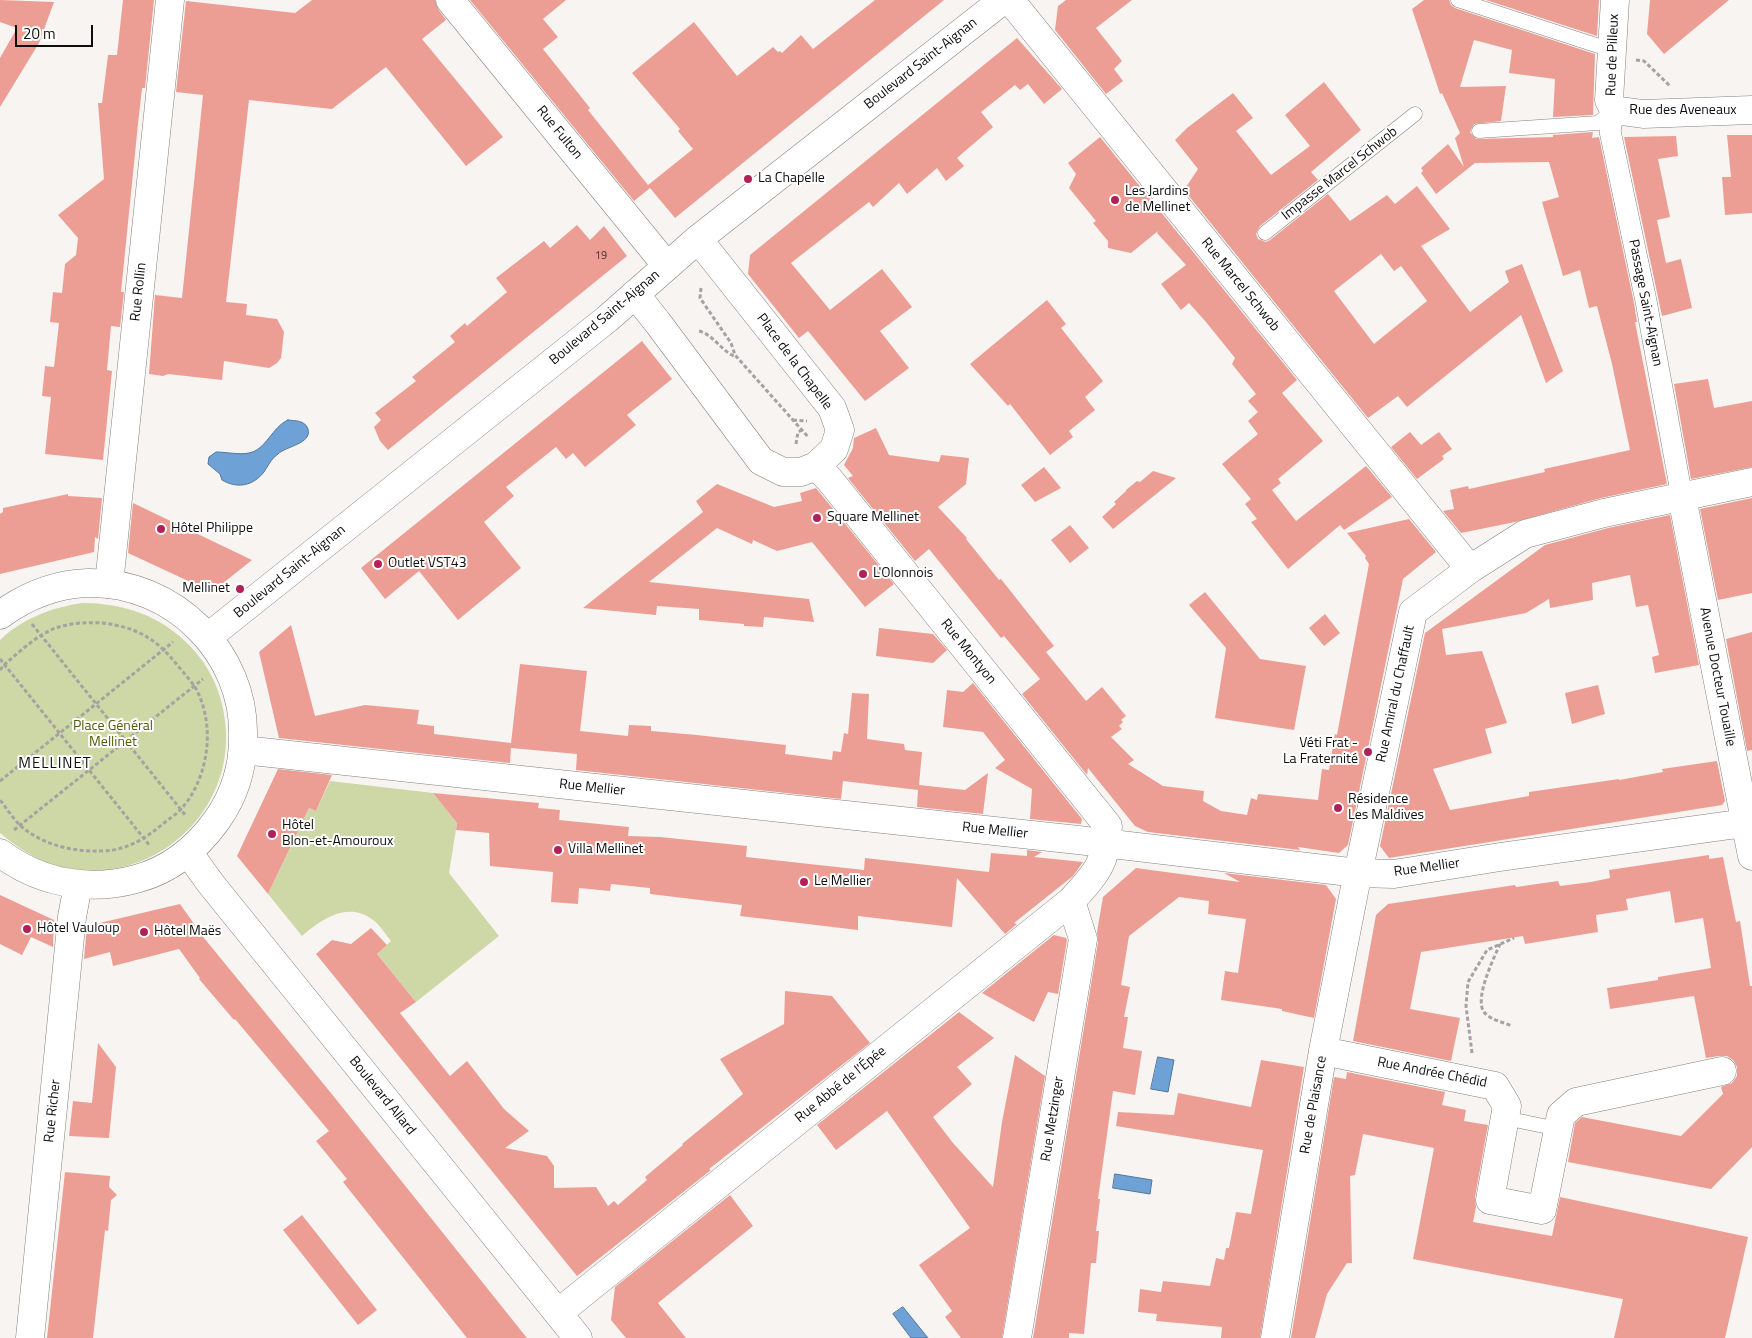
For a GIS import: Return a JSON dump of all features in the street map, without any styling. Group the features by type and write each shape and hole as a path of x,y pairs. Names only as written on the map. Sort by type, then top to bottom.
{"street":[{"name":"Rue Rollin","path":"109,584 170,0"},
{"name":"Rue Fulton","path":"450,0 667,266"},
{"name":"Boulevard Saint-Aignan","path":"208,637 591,331 698,239 1003,0"},
{"name":"Rue Marcel Schwob","path":"1010,0 1230,261 1470,569"},
{"name":"Rue de Pilleux","path":"1614,110 1609,100 1615,0"},
{"name":"Rue des Aveneaux","path":"1614,110 1642,114 1752,110"},
{"name":"Passage Saint-Aignan","path":"1614,110 1610,131 1646,302 1682,497"},
{"name":"Place de la Chapelle","path":"698,239 832,408 840,430 834,449 821,462"},
{"path":"635,294 761,461 783,472 801,472 821,462"},
{"name":"Rue Montyon","path":"821,462 829,479 1108,826 1107,844"},
{"name":"Rue Amiral du Chaffault","path":"1358,873 1413,612 1470,569 1526,534 1604,513 1752,482"},
{"name":"Avenue Docteur Touaille","path":"1682,497 1752,856"},
{"path":"6,842 12,862 33,873 55,881 78,885 122,883 162,870 188,852 208,832 223,811 233,791 240,770 244,725 241,702 234,680 226,664 208,637 190,618 165,602 138,590 109,584 87,583 44,591 10,608"},
{"name":"Rue Mellier","path":"243,750 1358,873 1394,874 1500,857 1745,823"},
{"name":"Rue Abbé de l'Épée","path":"558,1312 1071,901 1099,868 1107,844"},
{"name":"Boulevard Allard","path":"188,852 217,892 578,1338"},
{"name":"Rue de Plaisance","path":"1275,1338 1323,1051 1358,873"},
{"name":"Rue Richer","path":"30,1338 72,917 78,885"},
{"name":"Rue Metzinger","path":"1017,1338 1083,939 1071,901"},
{"name":"Rue Andrée Chédid","path":"1323,1051 1495,1086 1507,1106 1490,1200 1542,1210 1561,1115 1576,1102 1722,1071"}],"lane":[{"path":"1458,0 1611,50"},
{"path":"1479,131 1598,123 1614,110"},
{"name":"Impasse Marcel Schwob","path":"1265,233 1415,114"},
{"path":"1506,1118 1558,1129"}],"path":[{"path":"1644,60 1670,87"},
{"path":"724,271 701,287 700,298 731,343 735,355 821,462"},
{"path":"10,608 29,620 187,817"},
{"path":"0,670 41,635 55,628 95,623 134,630 152,639 164,649 194,686 201,700 206,720 207,739 205,759 199,779 191,796 181,810 144,839 110,850 70,849 51,844 33,835 20,825 0,800"},
{"path":"0,781 180,637"},
{"path":"0,660 156,854 162,870"},
{"path":"6,842 20,825 194,686 226,664"},
{"path":"1475,1081 1466,1006 1468,982 1487,950 1514,938"},
{"path":"1500,943 1484,983 1481,1003 1483,1011 1490,1017 1512,1026"}],"green space":[{"name":"Place Général Mellinet","path":"82,603 113,606 141,613 155,619 180,636 198,655 214,681 221,700 225,721 225,755 216,787 201,815 179,838 152,856 122,867 89,870 55,865 40,859 19,848 0,833 0,640 18,626 38,615"},
{"path":"330,781 433,793 457,823 449,873 499,936 416,1002 377,954 391,941 373,920 354,912 336,914 327,918 302,936 268,894 309,808 316,811"}],"water":[{"path":"288,420 300,422 307,426 308,434 306,438 282,451 260,477 250,483 233,485 228,483 222,480 220,474 208,464 209,457 216,452 241,454 255,451 265,443 282,423"},
{"path":"1158,1057 1174,1060 1168,1092 1151,1089"},
{"path":"1115,1174 1152,1180 1150,1194 1113,1188"},
{"path":"903,1307 928,1338 911,1338 893,1314"}],"building":[{"path":"0,0 54,2 39,43 0,107 0,58 17,28 0,22"},
{"path":"123,0 154,0 145,88 142,88 138,124 121,292 124,292 120,327 111,326 107,370 112,371 103,460 45,454 51,397 42,396 45,366 54,367 59,323 50,322 53,292 62,293 65,264 76,255 78,238 58,215 104,179 98,103 102,103 108,55 117,55"},
{"path":"312,0 435,0 438,9 446,20 422,39 503,137 466,166 386,67 332,109 249,100 226,302 247,304 246,315 277,319 284,332 281,358 269,368 224,361 222,380 168,374 163,376 149,374 155,295 182,298 203,95 176,92 186,1 295,13"},
{"path":"470,0 566,0 543,19 558,37 543,49 590,108 588,110 648,185 693,149 678,131 680,129 632,73 694,22 737,76 773,47 782,53 801,35 813,49 875,0 944,0 675,218 650,188 634,201"},
{"path":"1066,0 1132,0 1096,28 1122,61 1114,69 1123,81 1106,94 1055,30 1058,6"},
{"path":"1424,0 1449,0 1455,8 1595,54 1593,115 1553,117 1555,79 1509,73 1512,50 1474,40 1460,87 1506,86 1501,121 1474,124 1470,132 1476,139 1553,137 1553,135 1593,132 1592,138 1599,137 1634,303 1637,322 1635,322 1667,484 1601,498 1515,522 1461,533 1443,511 1454,509 1450,490 1468,486 1469,489 1545,472 1544,469 1630,450 1612,364 1597,306 1589,308 1580,270 1563,276 1542,202 1559,197 1549,162 1475,163 1436,194 1421,173 1423,171 1421,168 1448,144 1464,167 1455,138 1460,133 1442,93 1440,94 1412,9"},
{"path":"1486,0 1599,0 1597,36"},
{"path":"1650,0 1729,0 1664,54 1647,34"},
{"path":"1017,38 1062,89 1044,104 1028,84 1020,90 1015,85 981,112 993,127 957,158 964,166 946,181 937,168 907,194 899,183 873,207 869,202 791,263 830,310 882,269 912,307 880,331 909,368 865,401 808,331 799,338 748,274 750,255"},
{"path":"1324,82 1361,130 1311,172 1318,180 1260,226 1256,234 1258,239 1266,242 1270,240 1328,194 1350,221 1387,195 1395,204 1417,186 1450,229 1421,246 1470,312 1509,282 1505,271 1522,264 1563,371 1546,383 1521,315 1407,407 1398,396 1368,418 1184,190 1198,169 1175,140 1187,128 1233,93 1253,118 1236,131 1271,175 1310,146 1285,115","holes":["1381,254 1394,271 1401,266 1427,301 1374,344 1334,291"]},
{"path":"1727,135 1752,135 1752,213 1725,215 1722,177 1731,177"},
{"path":"1676,136 1678,156 1658,159 1670,217 1657,220 1666,263 1681,259 1692,308 1662,316 1624,137"},
{"path":"1100,137 1297,380 1282,393 1323,441 1278,479 1281,483 1272,490 1296,521 1366,466 1392,497 1344,530 1340,525 1288,569 1251,522 1257,519 1245,504 1251,499 1222,464 1258,434 1248,421 1258,412 1248,401 1256,394 1232,364 1235,358 1206,322 1189,303 1181,310 1161,284 1186,265 1157,233 1158,231 1131,253 1108,248 1108,241 1093,223 1096,221 1069,188 1076,174 1068,163"},
{"path":"577,225 590,240 604,226 627,256 388,450 380,441 374,427 381,420 375,413 416,381 412,377 455,342 450,336 465,323 467,326 507,292 496,278 544,241 550,248"},
{"path":"1047,300 1066,324 1061,328 1103,381 1085,397 1095,410 1069,431 1073,437 1050,455 1010,404 1008,406 970,364"},
{"path":"642,341 672,379 627,415 636,425 585,467 573,453 566,459 556,447 506,487 514,496 484,522 521,568 458,620 419,571 385,599 361,568"},
{"path":"1708,379 1714,408 1752,401 1752,467 1691,479 1674,384"},
{"path":"876,428 889,455 939,462 941,455 969,458 966,484 938,507 967,538 1054,646 1046,652 1086,701 1102,687 1126,716 1121,720 1123,722 1119,726 1122,729 1111,737 1134,760 1128,764 1163,786 1204,791 1203,801 1221,811 1247,815 1251,798 1257,800 1258,794 1318,800 1322,769 1329,770 1335,734 1337,735 1369,564 1365,558 1366,556 1347,533 1409,519 1436,552 1403,579 1348,845 1339,853 1298,847 1300,850 1148,832 1135,826 1088,768 1087,775 1022,694 1040,679 1004,636 1001,638 929,549 915,561 848,478 853,476 844,465 853,448 854,438"},
{"path":"1410,432 1421,445 1439,432 1452,449 1442,456 1444,459 1417,479 1391,447"},
{"path":"1044,467 1061,488 1035,502 1021,485"},
{"path":"1153,471 1176,478 1113,529 1102,517 1116,504 1114,502 1126,490 1137,481 1140,482"},
{"path":"717,484 774,507 802,501 800,493 816,488 894,584 865,607 812,542 777,551 753,540 752,544 717,528 649,582 809,599 814,622 764,617 763,627 744,626 744,624 699,620 699,609 657,606 656,615 583,608 703,512 696,501"},
{"path":"68,494 68,496 102,498 98,539 95,537 94,552 0,574 0,514 3,512 3,508"},
{"path":"1752,498 1752,593 1718,600 1700,509"},
{"name":"Hôtel Philippe","path":"133,503 252,560 212,592 128,553"},
{"path":"1670,515 1699,665 1655,673 1652,657 1659,655 1648,605 1636,607 1630,575 1592,583 1593,600 1550,608 1549,599 1526,613 1442,629 1446,655 1482,651 1507,723 1485,729 1492,753 1433,769 1450,810 1529,796 1529,792 1619,780 1663,772 1662,769 1717,761 1725,801 1722,805 1389,858 1380,846 1425,633 1545,545 1608,528"},
{"path":"1070,525 1089,548 1070,563 1051,540"},
{"path":"1205,592 1260,659 1306,666 1294,730 1215,718 1226,648 1189,605"},
{"path":"1325,614 1340,633 1324,646 1309,628"},
{"path":"291,625 315,716 365,705 419,710 417,724 434,726 434,734 511,743 520,664 587,671 580,731 628,736 629,725 651,726 651,731 786,745 785,754 832,760 833,751 841,752 844,733 848,734 852,693 869,694 867,739 904,744 905,750 922,752 919,785 965,790 988,773 983,814 917,807 918,790 843,781 841,799 576,770 577,754 511,748 510,763 279,738 259,652"},
{"path":"879,628 933,634 947,650 933,663 876,656"},
{"path":"1752,632 1752,750 1747,751 1726,639"},
{"path":"973,683 1082,819 1081,824 1030,819 1032,789 995,768 1005,760 983,732 943,727 947,690 963,692"},
{"path":"1598,685 1605,714 1572,724 1565,693"},
{"name":"Hôtel Blon-et-Amouroux","path":"278,769 332,775 316,811 309,808 268,894 237,856"},
{"path":"433,793 539,803 538,808 560,810 559,820 629,827 628,836 660,837 747,846 746,857 864,870 865,858 989,872 991,853 1027,856 1027,850 1042,852 1034,857 1083,862 1073,876 1014,923 1017,924 1005,934 957,878 952,927 858,916 858,930 740,916 742,905 650,894 650,888 611,884 610,891 579,888 578,904 551,902 553,872 490,866 489,833 456,830 457,823"},
{"path":"1709,855 1709,859 1723,857 1736,922 1740,921 1750,986 1752,986 1752,1147 1711,1189 1568,1162 1575,1123 1582,1117 1681,1136 1723,1094 1721,1087 1732,1083 1737,1076 1737,1067 1733,1060 1727,1056 1706,1058 1694,996 1610,1009 1607,988 1658,980 1658,977 1711,968 1703,918 1675,923 1670,891 1626,899 1628,910 1596,915 1598,932 1525,944 1523,936 1421,952 1410,1009 1460,1018 1451,1061 1353,1041 1376,915 1388,904 1515,885 1516,887 1558,881 1560,886 1591,882 1610,878 1609,870"},
{"path":"1136,868 1240,882 1224,873 1326,885 1336,899 1314,1018 1282,1011 1282,1009 1221,1000 1225,971 1238,973 1246,919 1208,914 1209,901 1179,897 1129,936 1121,985 1130,987 1124,1017 1128,1017 1123,1048 1142,1051 1135,1095 1113,1091 1098,1199 1100,1199 1096,1231 1099,1231 1096,1263 1091,1263 1084,1334 1069,1333 1069,1338 1033,1338 1098,942 1097,932 1103,897"},
{"name":"Hôtel Vauloup","path":"0,895 54,920 53,947 31,937 22,955 0,944"},
{"path":"180,904 204,938 527,1338 467,1338 343,1182 347,1179 316,1141 329,1131 199,979 179,949 113,966 110,952 84,959 87,926"},
{"path":"371,928 387,945 377,954 416,1002 400,1013 450,1076 467,1061 504,1109 529,1131 505,1148 547,1156 554,1166 554,1188 596,1187 608,1206 614,1201 618,1205 647,1180 645,1177 682,1144 743,1094 720,1059 784,1024 785,991 832,996 870,1043 709,1169 711,1170 577,1276 316,954 332,940 351,944"},
{"path":"1054,935 1066,938 1067,940 1058,994 1048,992 1034,1022 982,993"},
{"path":"959,1012 994,1038 957,1067 972,1084 933,1117 953,1143 993,1187 1002,1122 1015,1055 1045,1076 1002,1338 961,1338 945,1317 952,1311 919,1265 970,1228 887,1111 836,1150 817,1125"},
{"path":"98,1043 116,1067 109,1138 69,1136 73,1101 92,1103"},
{"path":"1261,1060 1304,1067 1260,1338 1221,1338 1222,1327 1156,1321 1157,1314 1138,1312 1140,1289 1161,1292 1163,1281 1210,1286 1216,1258 1224,1260 1226,1248 1229,1248 1236,1212 1251,1214 1263,1150 1116,1126 1118,1112 1174,1115 1178,1093 1251,1107"},
{"path":"1347,1072 1445,1092 1442,1105 1466,1110 1464,1121 1488,1125 1475,1197 1476,1207 1473,1222 1552,1236 1560,1197 1748,1237 1725,1338 1614,1338 1623,1299 1413,1259 1434,1148 1363,1134 1355,1175 1350,1176 1352,1263 1347,1263 1327,1294 1315,1338 1291,1338 1334,1077 1346,1079"},
{"path":"65,1172 110,1176 109,1187 117,1195 111,1200 108,1231 105,1230 93,1338 47,1338"},
{"path":"730,1195 753,1226 658,1303 686,1338 626,1338 611,1320 615,1287"},
{"path":"302,1215 377,1310 358,1325 283,1230"}],"place":[{"name":"La Chapelle","path":"748,179"},
{"name":"Les Jardins de Mellinet","path":"1115,200"},
{"name":"Square Mellinet","path":"817,518"},
{"name":"Hôtel Philippe","path":"161,529"},
{"name":"Outlet VST43","path":"378,564"},
{"name":"L'Olonnois","path":"863,574"},
{"name":"Mellinet","path":"240,589"},
{"name":"Véti Frat - La Fraternité","path":"1368,752"},
{"name":"Résidence Les Maldives","path":"1338,808"},
{"name":"Hôtel Blon-et-Amouroux","path":"272,834"},
{"name":"Villa Mellinet","path":"558,850"},
{"name":"Le Mellier","path":"804,882"},
{"name":"Hôtel Vauloup","path":"27,929"},
{"name":"Hôtel Maës","path":"144,932"}],"district":[{"name":"MELLINET","path":"55,764"}]}
